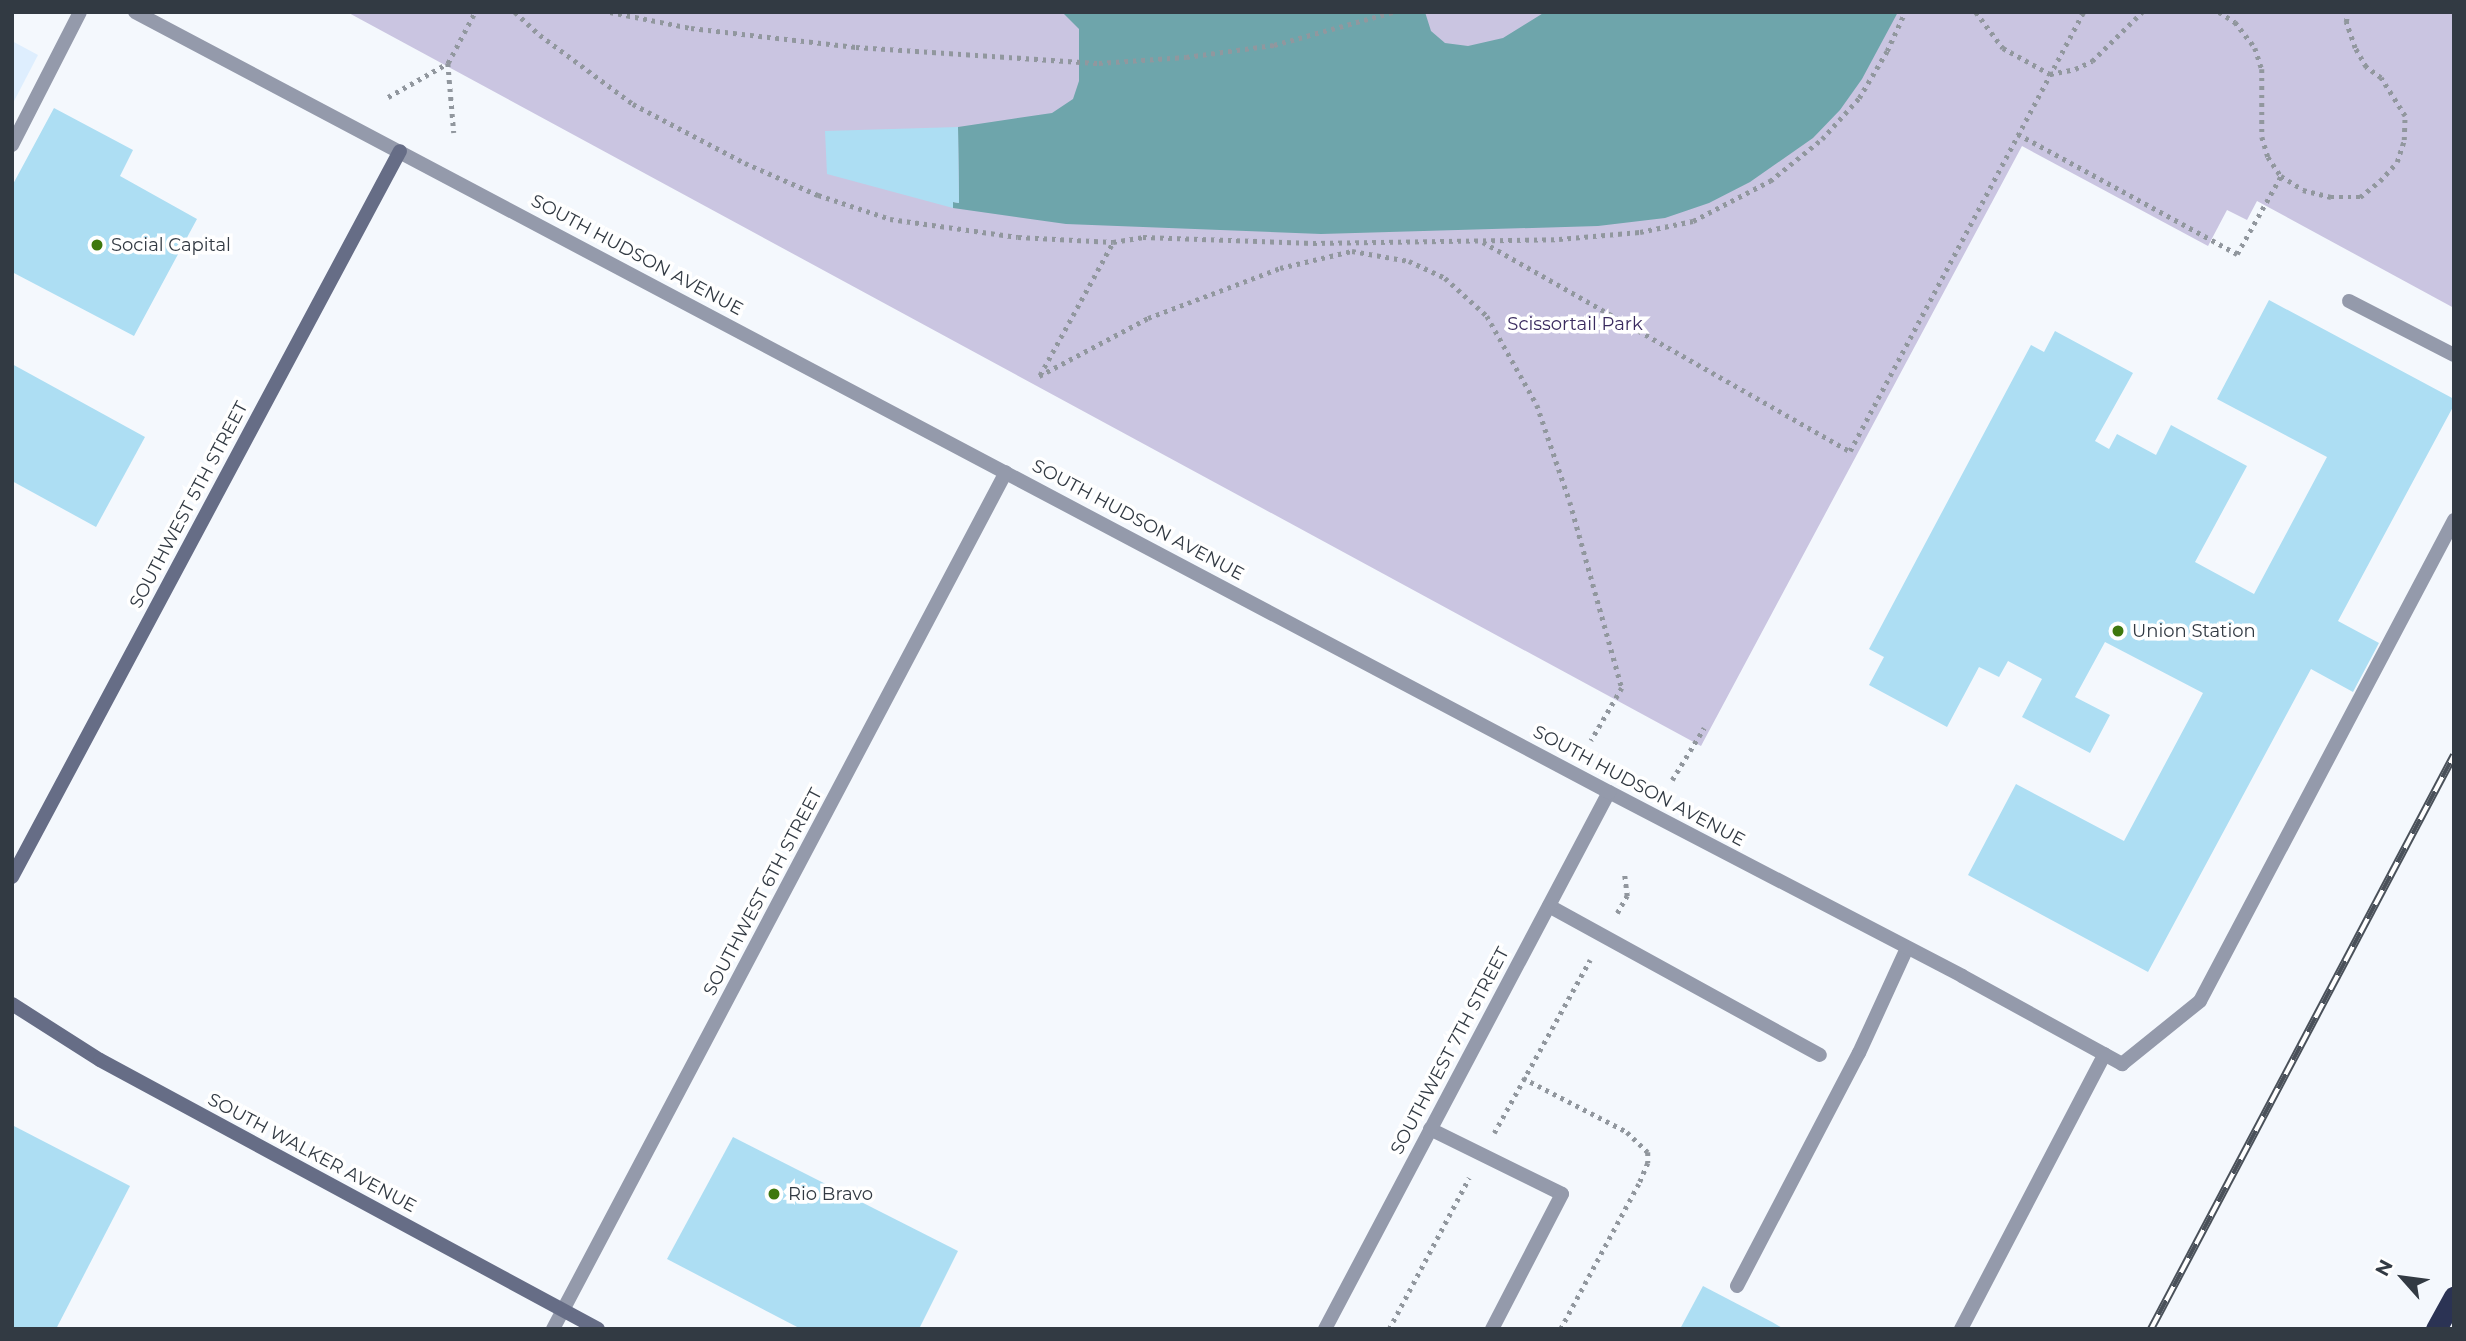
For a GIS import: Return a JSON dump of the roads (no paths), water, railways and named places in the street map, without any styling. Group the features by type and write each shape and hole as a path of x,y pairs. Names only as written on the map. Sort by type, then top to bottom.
{"highway":[{"path":"2436,1329 2454,1297"}],"main road":[{"name":"SOUTHWEST 5TH STREET","path":"12,877 400,151"},
{"name":"SOUTH WALKER AVENUE","path":"12,1004 100,1060 598,1329"}],"street":[{"path":"12,145 79,12"},
{"name":"SOUTH HUDSON AVENUE","path":"135,12 367,137 400,151 1609,792 1907,947 2122,1064 2200,1001 2454,520"},
{"path":"2349,302 2454,355"},
{"name":"SOUTHWEST 6TH STREET","path":"553,1329 1006,472"},
{"name":"SOUTHWEST 7TH STREET","path":"1325,1329 1609,792"},
{"path":"1549,906 1820,1055"},
{"path":"1737,1286 1859,1053 1907,947"},
{"path":"1961,1329 2105,1054"},
{"path":"1430,1129 1562,1194 1492,1329"}],"water":[{"path":"1062,12 1425,12 1431,31 1445,43 1468,46 1503,38 1545,12 1898,12 1862,79 1840,110 1813,138 1750,182 1709,203 1665,218 1598,226 1321,234 1066,224 953,208 953,202 959,203 958,127 1052,113 1073,99 1079,81 1079,29"}],"railway":[{"path":"2151,1329 2454,755"}],"place":[{"name":"Social Capital","path":"97,245"},
{"name":"Union Station","path":"2118,631"},
{"name":"Rio Bravo","path":"774,1194"}],"park label":[{"name":"Scissortail Park","path":"1575,324"}]}
